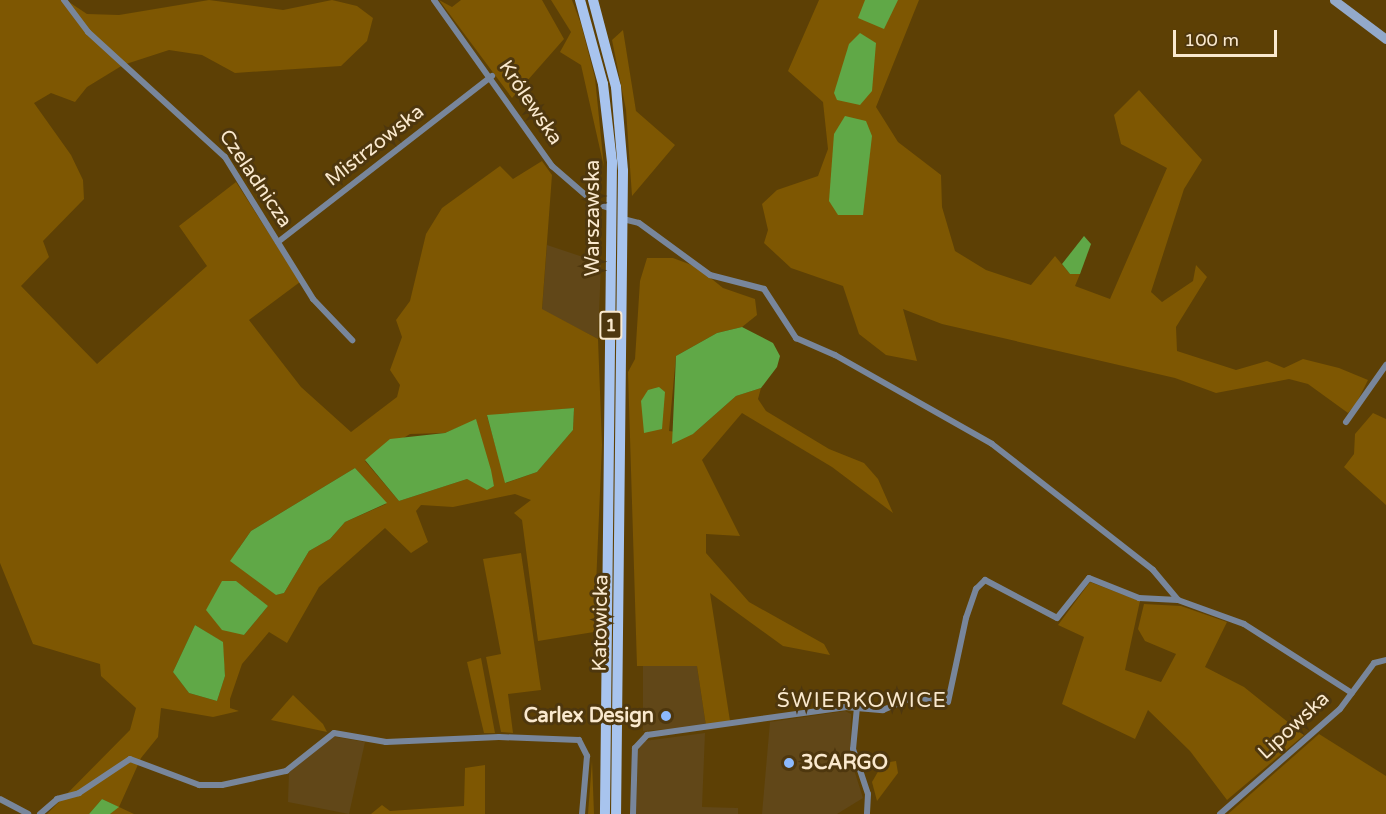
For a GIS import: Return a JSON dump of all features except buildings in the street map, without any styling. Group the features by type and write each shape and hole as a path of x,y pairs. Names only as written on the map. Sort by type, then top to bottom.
{"main road":[{"name":"Warszawska","path":"580,0 608,113 612,209 609,440"},
{"name":"Warszawska","path":"593,0 619,109 623,219 622,432"},
{"name":"Katowicka","path":"616,814 622,432"},
{"name":"Katowicka","path":"605,814 609,440"}],"street":[{"name":"Czeladnicza","path":"64,0 88,32 206,134 323,313 352,340"},
{"name":"Królewska","path":"434,0 492,76 552,166 596,204 612,209"},
{"path":"1334,0 1386,39"},
{"name":"Mistrzowska","path":"278,242 492,76"},
{"path":"623,219 639,223 710,275 764,289 796,338 835,354 992,444 1140,560 1178,600"},
{"path":"1346,422 1386,365"},
{"path":"633,814 635,748 641,738 857,707 883,710 913,697 948,702 966,618 976,590 985,580 1058,618 1089,578 1143,598 1178,600 1244,624 1352,693"},
{"name":"Lipowska","path":"1220,814 1352,693 1374,663 1386,660"},
{"path":"857,707 853,749 868,794 867,814"},
{"path":"40,814 57,799 79,793 130,759 199,785 222,785 286,771 334,733 386,742 493,737 579,740 587,756 582,814"},
{"path":"0,799 28,814"}],"shaded area":[{"path":"0,0 66,0 87,14 119,15 209,0 283,10 332,0 357,6 373,18 367,41 341,66 235,73 202,55 169,50 123,65 87,87 75,102 51,93 34,103 71,155 83,180 84,199 43,241 49,257 21,286 97,364 207,266 179,226 236,182 300,282 249,320 301,387 351,432 397,397 400,385 390,370 402,337 396,320 410,301 426,234 442,208 500,166 513,179 542,161 552,175 542,309 598,339 602,445 594,632 538,641 522,520 514,513 531,500 515,494 453,507 421,505 416,511 428,542 411,553 385,528 319,587 287,643 269,632 242,664 230,699 230,708 239,711 213,717 161,708 158,737 141,758 119,807 134,814 110,814 118,807 102,799 89,814 47,814 130,730 136,708 101,676 100,664 33,644 0,563","holes":["574,408 573,430 537,472 506,483 487,416","476,420 494,486 467,479 399,501 365,461 410,434 445,433","355,468 386,504 345,522 330,539 309,551 284,593 276,595 239,548 251,531","218,593 268,606 244,635 207,610","195,625 222,642 225,676 217,701 189,693 173,672"]},
{"path":"439,0 452,7 461,0 542,0 564,39 512,98"},
{"path":"551,0 572,0 581,24 595,78 604,167 581,65 560,52 571,32"},
{"path":"819,0 919,0 876,107 898,142 941,175 942,207 955,251 986,270 1031,285 1055,256 1070,274 1080,274 1075,286 1110,299 1167,168 1121,144 1114,115 1139,90 1202,160 1184,189 1151,292 1162,302 1193,281 1196,265 1207,277 1176,327 1177,351 1236,370 1267,361 1284,368 1303,359 1339,368 1368,380 1356,404 1348,413 1308,384 1289,379 1216,393 1175,378 942,324 903,309 917,361 886,355 859,334 843,286 791,268 764,243 768,230 762,204 777,190 818,176 828,149 823,102 788,71"},
{"path":"865,0 898,0 884,29 858,18"},
{"path":"623,30 636,111 675,145 632,196 626,110 612,40"},
{"path":"860,33 876,43 872,91 860,105 837,100 834,93 849,44"},
{"path":"845,116 866,121 872,136 863,215 838,215 829,201 834,134"},
{"path":"1084,236 1091,244 1080,274 1070,274 1062,264"},
{"path":"547,245 601,263 598,339 542,310"},
{"path":"647,258 673,258 697,267 723,288 755,299 757,315 742,327 717,333 676,356 669,431 693,434 736,396 761,388 758,399 766,411 829,449 864,463 878,479 893,513 832,467 742,413 702,460 740,536 706,534 706,553 749,602 824,644 830,655 783,646 710,593 730,721 706,726 697,666 637,666 628,372 635,359 640,281"},
{"path":"742,327 773,343 780,356 777,367 761,388 736,396 693,434 672,444 676,356 717,333"},
{"path":"659,387 665,392 662,429 644,433 641,401 648,390"},
{"path":"574,408 573,430 537,472 505,483 487,415"},
{"path":"1373,413 1386,419 1386,505 1344,467 1354,454 1355,434"},
{"path":"476,419 494,486 487,490 467,479 399,501 365,460 390,439 445,433"},
{"path":"355,468 387,503 345,522 330,539 309,551 284,593 276,595 230,561 251,531"},
{"path":"521,553 541,690 508,694 513,733 501,732 486,657 501,654 483,559"},
{"path":"222,581 236,581 268,606 244,635 222,630 206,610"},
{"path":"1090,582 1140,601 1125,670 1161,682 1176,654 1145,641 1138,629 1144,604 1181,606 1227,622 1205,667 1244,687 1304,735 1227,800 1190,751 1148,710 1135,739 1062,704 1084,637 1058,625"},
{"path":"195,625 223,642 225,676 217,701 189,693 173,672"},
{"path":"481,658 495,733 484,733 467,662"},
{"path":"643,666 697,666 706,726 643,731"},
{"path":"293,695 323,724 327,732 271,720"},
{"path":"845,711 851,714 850,757 863,798 837,814 762,814 770,722"},
{"path":"705,733 702,807 738,808 738,814 636,814 638,747 644,741"},
{"path":"1319,734 1386,776 1386,814 1228,814"},
{"path":"330,736 365,742 349,814 288,802 289,772"},
{"path":"592,761 594,814 588,814"},
{"path":"896,761 898,773 877,801 872,782 883,763"},
{"path":"485,765 485,814 371,814 382,805 390,811 464,806 465,768"},
{"path":"102,799 119,807 110,814 89,814"}],"place":[{"name":"Carlex Design","path":"666,716"},
{"name":"3CARGO","path":"789,763"}],"district":[{"name":"ŚWIERKOWICE","path":"862,701"}]}
